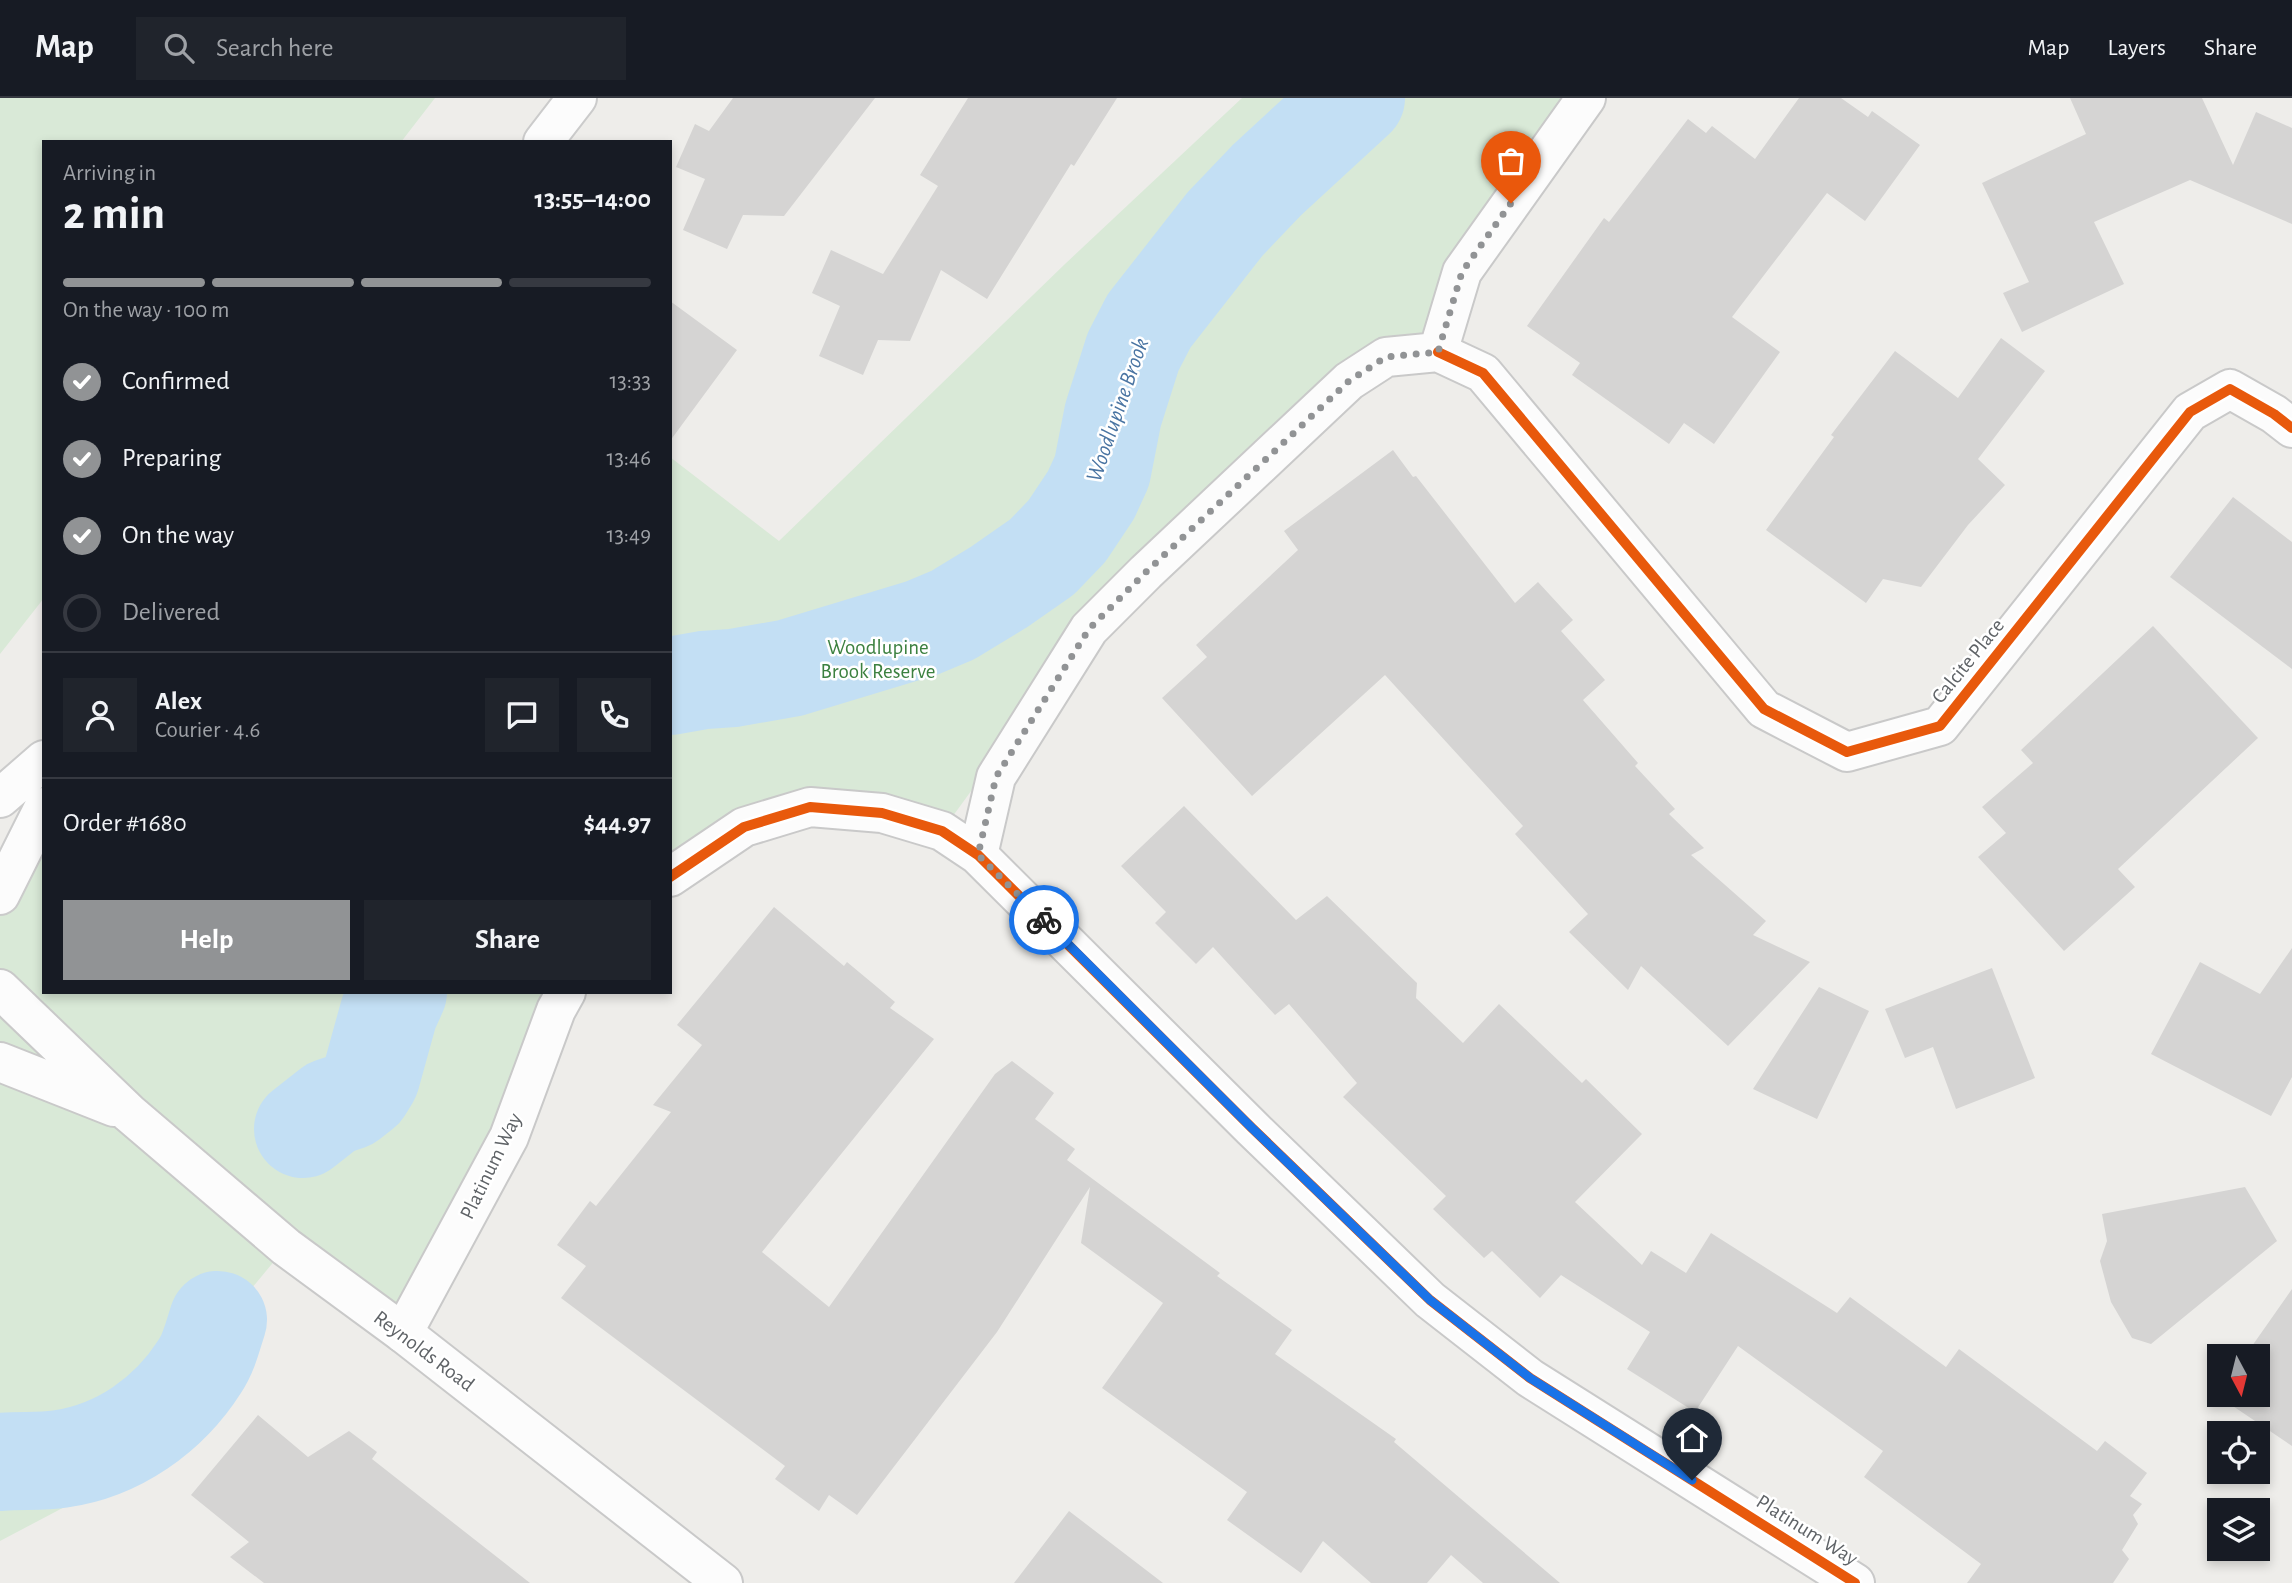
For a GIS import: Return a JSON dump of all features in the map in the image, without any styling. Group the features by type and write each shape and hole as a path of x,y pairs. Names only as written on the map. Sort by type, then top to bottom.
{"street":[{"path":"545,140 577,98"},
{"path":"978,855 996,777 1089,629 1349,381 1386,357 1438,352 1462,272 1586,98"},
{"name":"Calcite Place","path":"1438,352 1483,373 1764,709 1847,752 1940,726 2190,412 2230,389 2274,414 2292,429"},
{"path":"0,798 42,762"},
{"name":"Platinum Way","path":"672,876 744,827 810,807 883,813 942,831 978,855 1252,1128 1430,1300 1530,1378 1855,1583"},
{"path":"0,895 42,811"},
{"name":"Reynolds Road","path":"0,989 129,1113 286,1247 403,1334 723,1583"},
{"name":"Platinum Way","path":"403,1334 509,1137 556,1010 565,994"},
{"name":"Reynolds Road","path":"0,1062 129,1113"}],"green space":[{"path":"0,98 435,98 403,140 42,140 42,601 0,654"},
{"name":"Woodlupine Brook Reserve","path":"1242,98 1595,98 1462,272 1438,352 1386,357 1089,629 942,831 810,807 672,876 672,459 779,541 1065,264"},
{"path":"42,811 42,994 565,994 403,1333 286,1247 74,1502 0,1541 0,895"}],"building":[{"path":"733,98 875,98 784,216 743,215 727,249 683,230 705,179 676,167 695,124 709,131"},
{"path":"968,98 1117,98 1074,166 1071,164 987,299 941,270 910,341 878,340 863,375 819,356 840,306 812,293 831,250 883,274 938,186 920,175"},
{"path":"1799,98 1841,98 1868,117 1872,111 1920,145 1865,221 1827,193 1732,317 1780,352 1714,444 1684,423 1669,444 1572,375 1580,363 1527,326 1604,218 1609,222 1688,119 1706,133 1712,126 1755,159"},
{"path":"2070,98 2202,98 2233,165 2256,112 2292,128 2292,224 2190,180 2094,222 2124,284 2022,332 2003,293 2029,282 1982,183 2086,134"},
{"path":"672,302 737,350 672,438"},
{"path":"2001,338 2045,371 1978,459 2005,485 1968,525 1921,587 1883,579 1866,603 1766,530 1834,437 1831,435 1895,351 1958,398"},
{"path":"1393,450 1515,603 1538,582 1573,620 1561,631 1605,680 1583,700 1638,763 1635,766 1675,809 1669,814 1704,848 1691,855 1766,921 1753,935 1810,962 1728,1046 1641,966 1628,990 1569,932 1588,914 1515,834 1523,826 1385,675 1252,796 1162,698 1207,657 1196,645 1298,550 1284,531"},
{"path":"2233,497 2292,542 2292,669 2170,577"},
{"path":"2153,626 2258,738 2118,869 2135,887 2064,951 1978,857 2006,833 1982,807 2033,763 2021,750"},
{"path":"1184,806 1296,920 1327,896 1417,983 1416,998 1463,1043 1499,1004 1582,1083 1586,1079 1642,1134 1575,1202 1642,1265 1651,1251 1686,1273 1711,1233 1837,1313 1850,1297 1946,1367 1959,1349 2097,1451 2105,1441 2147,1473 2130,1496 2142,1504 2133,1515 2138,1524 2122,1550 2129,1559 2113,1583 1967,1583 1981,1564 1864,1477 1883,1451 1738,1346 1695,1412 1627,1369 1650,1332 1561,1275 1540,1298 1492,1251 1484,1258 1433,1209 1446,1196 1343,1097 1357,1083 1289,1004 1275,1015 1213,947 1196,964 1155,923 1166,912 1121,866"},
{"path":"774,907 844,966 847,962 895,1002 890,1008 934,1039 762,1252 829,1307 995,1074 1012,1061 1054,1093 1035,1119 1075,1149 1067,1160 1220,1273 1217,1276 1292,1330 1275,1354 1396,1439 1394,1442 1560,1583 1483,1583 1451,1555 1427,1583 1371,1583 1323,1541 1301,1573 1227,1520 1247,1492 1102,1388 1163,1303 1081,1243 1090,1187 997,1332 857,1515 829,1495 819,1511 775,1479 785,1466 561,1298 586,1266 557,1245 590,1201 596,1206 671,1112 653,1105 702,1045 677,1025"},
{"path":"2292,948 2292,1077 2271,1116 2151,1054 2200,962 2260,994"},
{"path":"1992,968 2035,1078 1956,1109 1933,1047 1905,1058 1885,1009"},
{"path":"1819,987 1869,1011 1817,1119 1753,1089"},
{"path":"2245,1187 2277,1241 2151,1344 2132,1338 2111,1302 2100,1261 2107,1241 2102,1214"},
{"path":"2292,1289 2292,1446 2270,1431 2270,1421 2255,1421 2234,1407 2270,1407 2270,1344 2253,1344"},
{"path":"258,1415 308,1457 349,1431 377,1452 372,1459 530,1583 264,1583 230,1557 249,1542 191,1495"},
{"path":"1069,1511 1163,1583 1014,1583"}],"waterway":[{"name":"Woodlupine Brook","path":"672,686 790,668 922,628 953,615 1042,557 1067,531 1091,495 1102,471 1113,415 1133,352 1149,321 1225,224 1267,180 1356,98"},
{"name":"Woodlupine Brook","path":"303,1129 331,1107 349,1101 363,1090 371,1077 389,1012 397,994"},
{"name":"Woodlupine Brook","path":"0,1462 52,1460 81,1455 122,1439 140,1428 157,1415 187,1384 206,1355 218,1320"}],"cycle path":[{"path":"1438,352 1483,373 1764,709 1847,752 1940,726 2190,412 2230,389 2274,414 2292,428"},
{"path":"672,876 744,827 810,807 882,813 942,831 978,855 1252,1128 1430,1300 1530,1378 1855,1583"}],"way so far":[{"path":"1044,920 978,855 996,777 1089,629 1349,381 1386,357 1438,352 1462,272 1511,203"}],"route":[{"path":"1044,920 1252,1128 1430,1300 1530,1378 1692,1480"}]}
